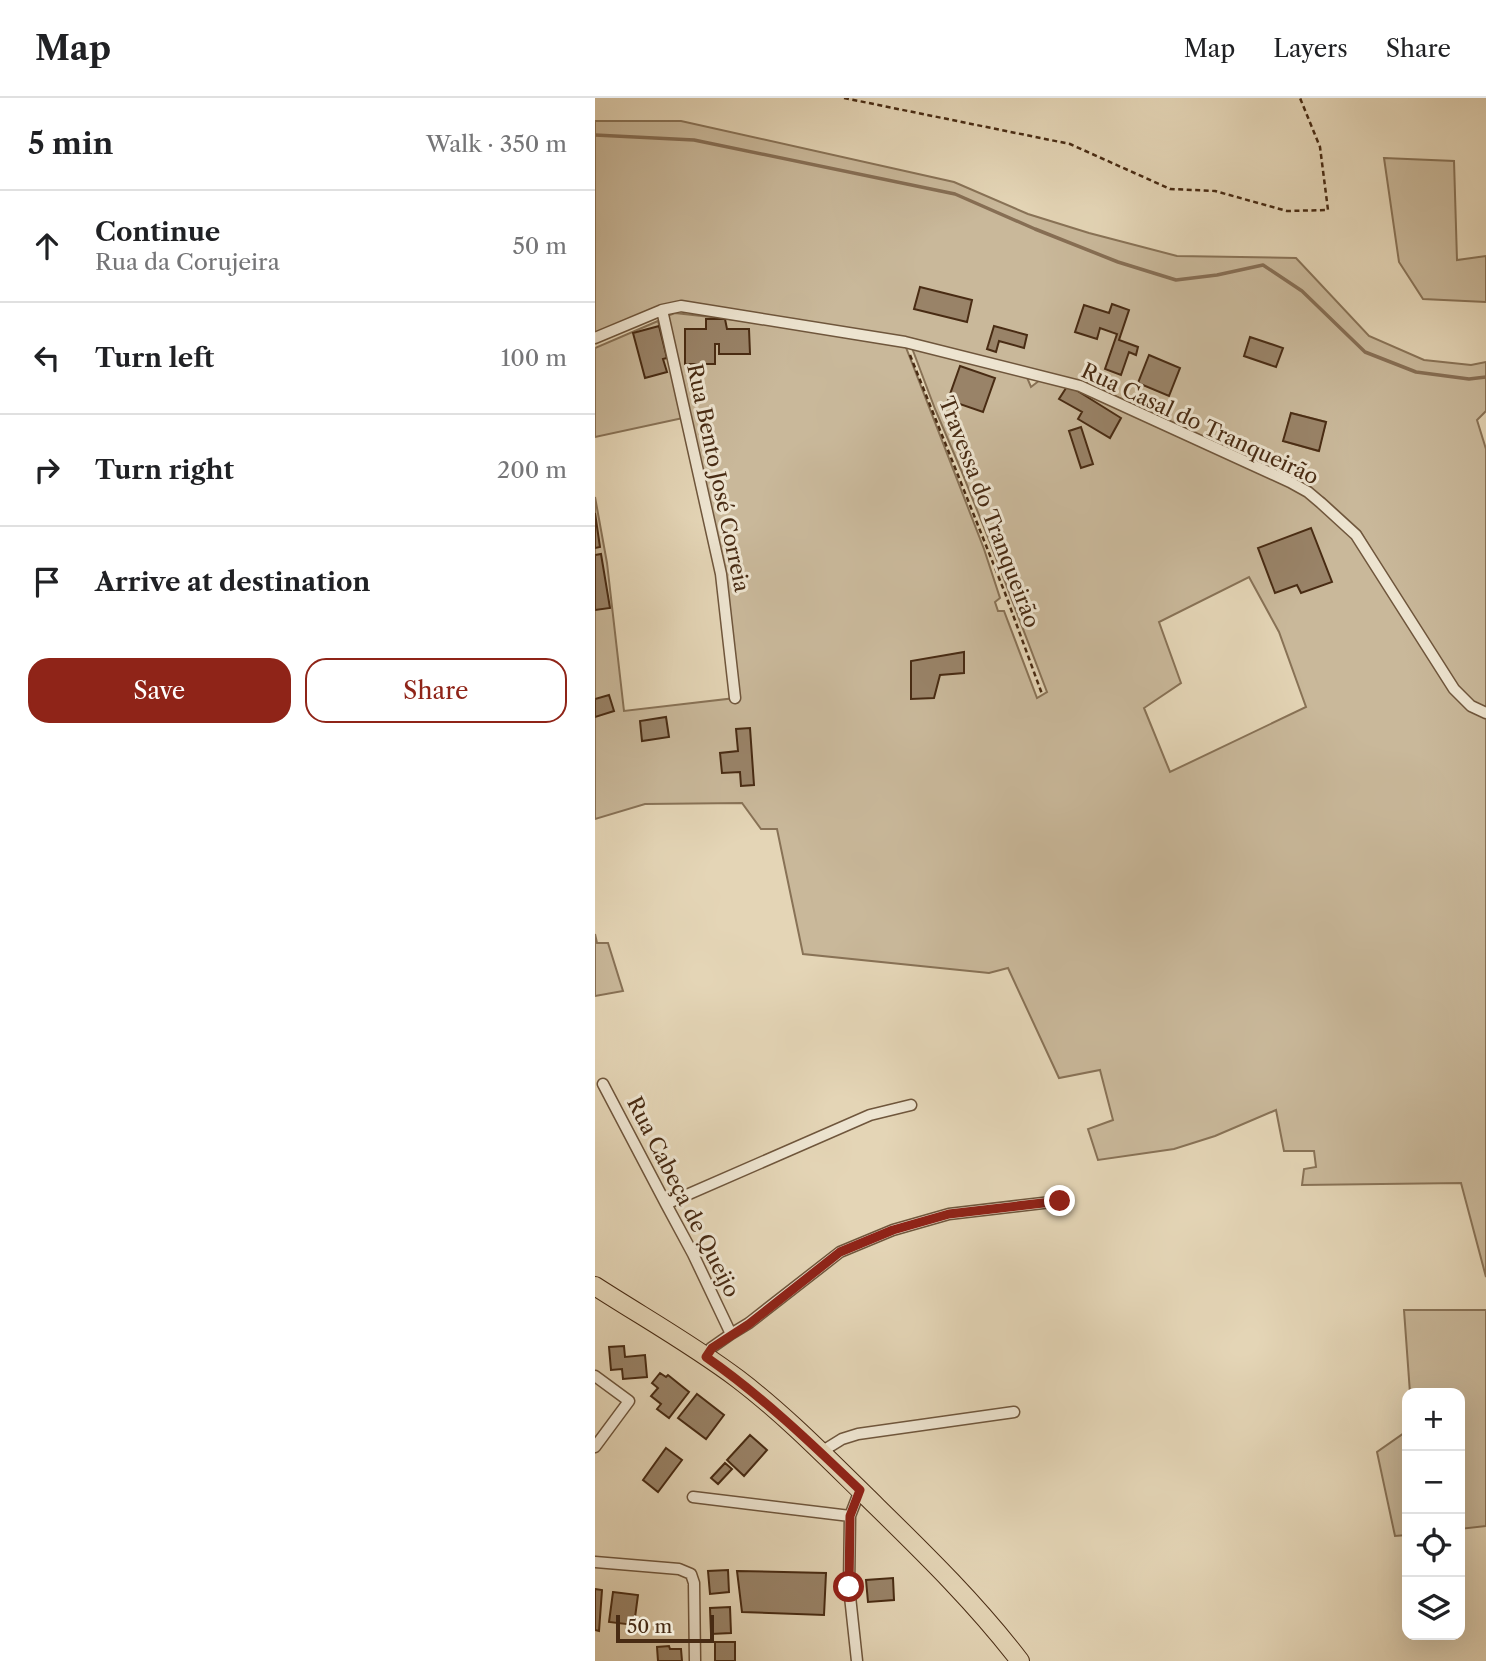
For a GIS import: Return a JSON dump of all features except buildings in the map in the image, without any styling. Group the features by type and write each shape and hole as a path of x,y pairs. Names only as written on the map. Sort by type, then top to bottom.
{"main road":[{"path":"595,1286 706,1357 760,1396 958,1587 1020,1661"}],"street":[{"name":"Rua Casal do Tranqueirão","path":"595,338 661,310 681,306 905,342 1080,386 1308,492 1356,535 1454,689 1471,706 1486,713"},
{"name":"Rua Bento José Correia","path":"661,310 721,574 735,698"},
{"name":"Rua Cabeça de Queijo","path":"603,1084 694,1254 731,1334"},
{"path":"666,1204 870,1115 911,1105"},
{"path":"706,1357 712,1348 749,1324 840,1252 893,1230 949,1214 1060,1201"},
{"path":"595,1376 629,1401 595,1447"},
{"path":"821,1452 842,1439 858,1434 1014,1412"},
{"path":"857,1661 849,1587 850,1516 860,1490"},
{"path":"693,1497 850,1516"},
{"path":"595,1562 680,1569 691,1574 694,1583 695,1661"}],"path":[{"path":"844,98 1070,144 1170,189 1215,191 1287,211 1328,211 1320,147 1300,98"},
{"name":"Travessa do Tranqueirão","path":"905,342 1000,580 1042,694"}],"shaded area":[{"path":"595,121 681,121 954,182 1028,214 1177,256 1296,258 1369,336 1424,360 1471,365 1486,362 1486,411 1477,420 1486,449 1486,712 1464,696 1360,531 1324,498 1270,468 1087,383 909,338 681,302 595,335","holes":["1291,413 1326,422 1318,451 1284,441"]},
{"path":"1384,158 1454,161 1457,260 1486,256 1486,302 1423,299 1399,262"},
{"path":"675,313 755,322 905,345 984,549 1000,598 995,602 998,611 1004,611 1037,698 1047,692 912,348 1026,375 1031,387 1040,380 1068,385 1310,496 1356,535 1430,657 1486,715 1486,1277 1461,1183 1302,1185 1304,1169 1316,1167 1314,1151 1284,1151 1276,1110 1215,1136 1174,1149 1098,1160 1088,1129 1113,1120 1100,1070 1059,1078 1008,968 989,973 803,954 777,829 761,829 742,803 645,804 595,819 595,497 607,563 624,711 735,698 724,576 667,316","holes":["1249,577 1279,632 1306,707 1170,772 1144,708 1181,683 1159,622"]},
{"path":"658,321 683,418 595,437 595,348"},
{"path":"595,934 597,943 608,943 623,991 595,996"},
{"path":"1404,1310 1486,1310 1486,1526 1465,1528 1465,1388 1410,1388"},
{"path":"1402,1434 1402,1535 1395,1536 1377,1452"}],"waterway":[{"path":"595,135 694,140 955,194 1118,262 1176,280 1263,265 1302,291 1365,352 1416,372 1469,379 1486,377"}],"route":[{"path":"849,1587 850,1516 860,1490 760,1396 706,1357 712,1348 749,1324 840,1252 893,1230 949,1214 1060,1201"}]}
